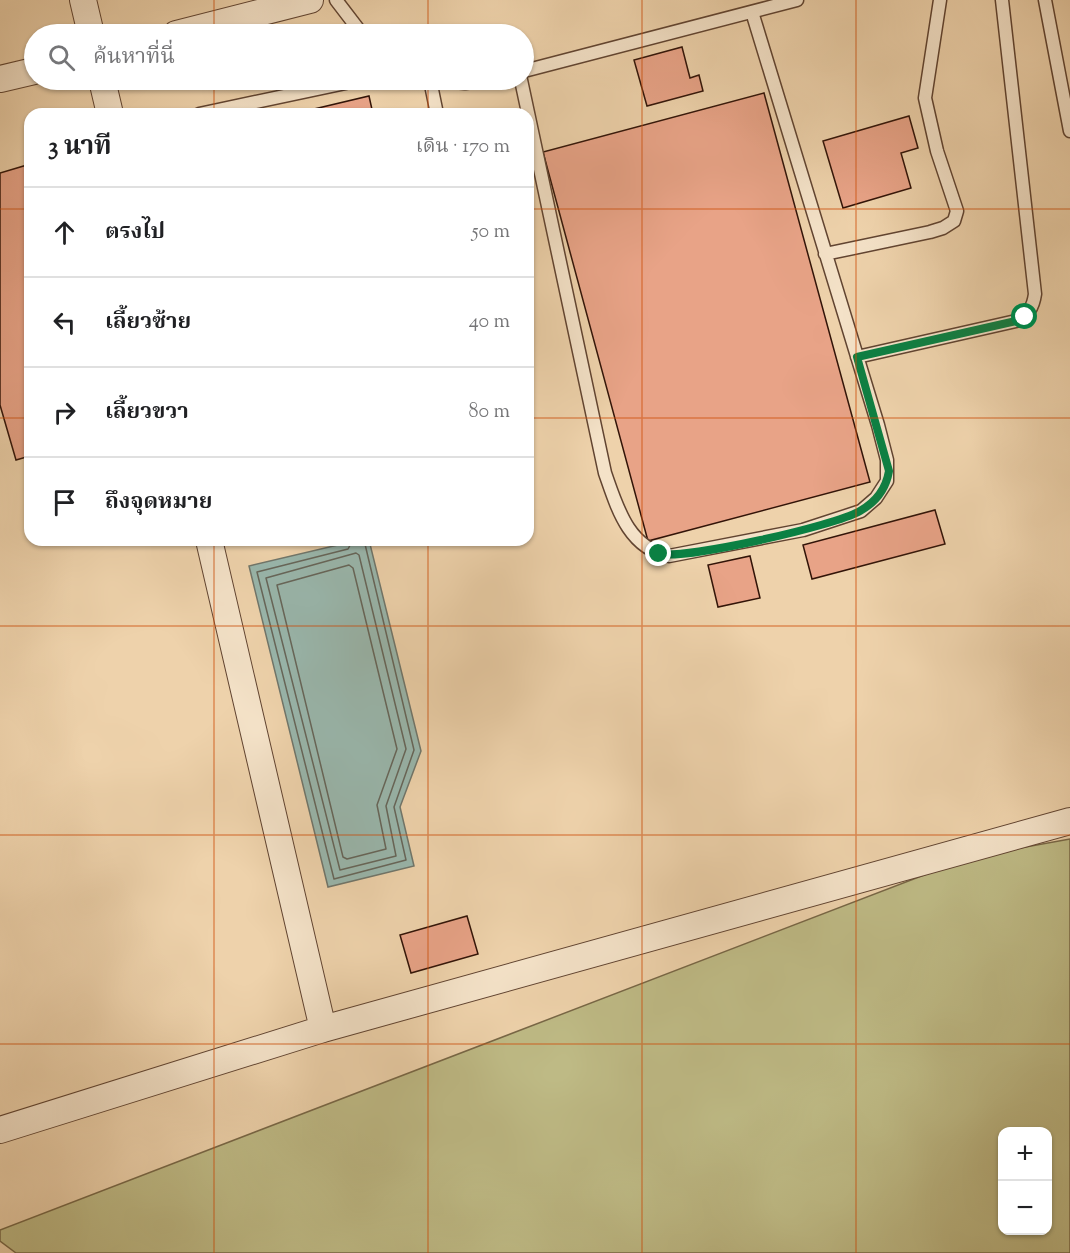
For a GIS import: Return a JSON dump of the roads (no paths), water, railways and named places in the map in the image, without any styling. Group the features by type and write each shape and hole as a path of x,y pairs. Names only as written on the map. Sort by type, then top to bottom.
{"street":[{"path":"83,0 89,24"},
{"path":"216,24 310,0"},
{"path":"0,79 24,73"},
{"path":"104,90 109,108"},
{"path":"210,546 323,1029"},
{"path":"0,1130 323,1029 1070,821"}],"lane":[{"path":"336,0 354,24"},
{"path":"534,68 797,0"},
{"path":"825,254 930,232 954,221 957,210 937,151 925,98 940,0"},
{"path":"857,357 1016,321 1025,317 1033,304 1035,294 1002,0"},
{"path":"1045,0 1070,131"},
{"path":"534,141 605,472 618,510 630,531 642,543 659,554 690,553 802,530 854,514 871,504 883,490 889,471 857,357 752,12"},
{"path":"227,108 313,90"},
{"path":"432,90 436,108"},
{"path":"523,90 527,108"}],"water":[{"path":"334,546 370,546 421,751 400,807 414,866 328,887 249,566"}]}
